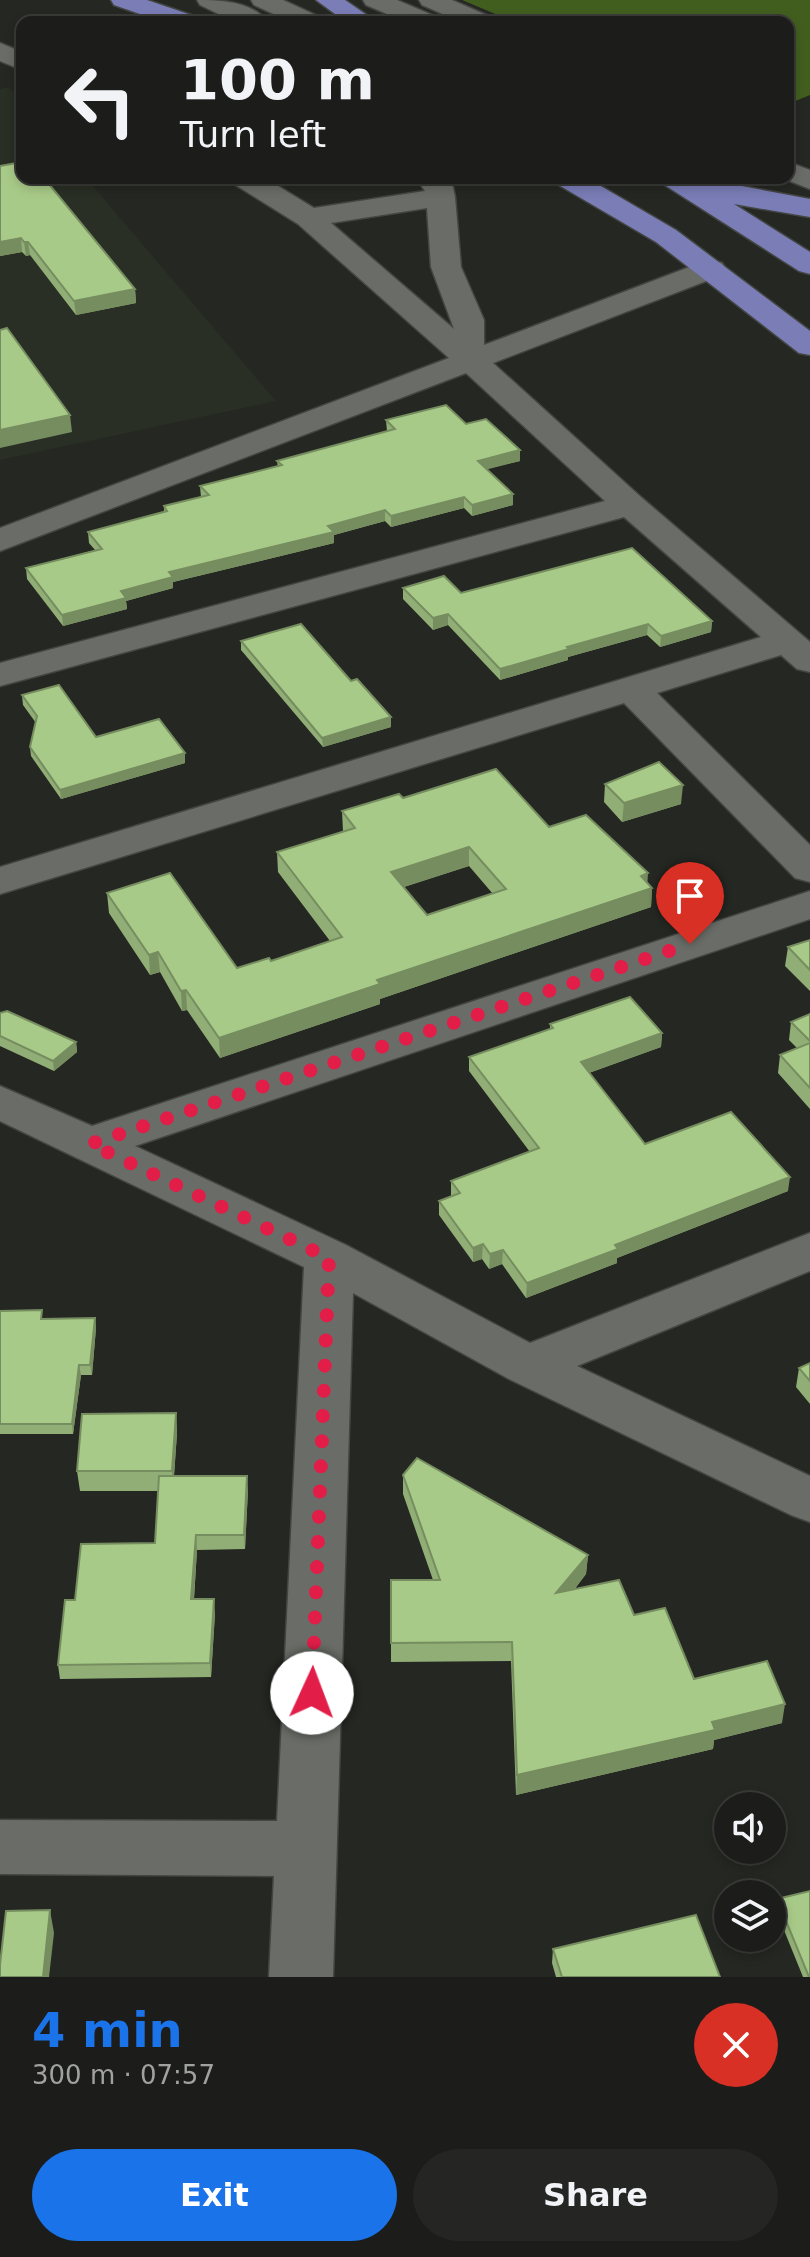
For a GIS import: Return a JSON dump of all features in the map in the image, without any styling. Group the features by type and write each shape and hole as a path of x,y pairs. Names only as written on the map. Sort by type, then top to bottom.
{"main road":[{"path":"123,0 170,16"},
{"path":"328,0 354,16"},
{"path":"579,184 617,204 711,269 810,346"},
{"path":"682,184 810,265"},
{"path":"692,184 736,196 805,203"}],"street":[{"path":"209,0 242,16"},
{"path":"263,0 298,16"},
{"path":"375,0 414,16"},
{"path":"431,0 468,16"},
{"path":"254,184 308,218 799,651"},
{"path":"308,218 435,188 447,271 464,305 470,326 468,358"},
{"path":"0,540 468,358 711,269"},
{"path":"0,675 630,505"},
{"path":"0,881 631,689 799,651"},
{"path":"631,689 810,869"},
{"path":"90,1144 810,904"},
{"path":"0,1102 329,1258 527,1365 810,1500"},
{"path":"527,1365 810,1251"},
{"path":"301,1977 329,1258"},
{"path":"0,1847 306,1849"}],"shaded area":[{"path":"9,87 16,96 16,184 91,184 276,401 0,460 0,89"}],"green space":[{"path":"462,0 810,0 810,95 794,102 794,16 500,16"}],"building":[{"path":"16,163 16,184 49,184 135,289 74,301 28,242 21,238 0,242 0,166"},
{"path":"7,328 70,415 0,430 0,330"},
{"path":"446,405 466,424 486,419 520,450 478,461 513,494 472,505 464,497 391,516 385,510 328,526 334,532 169,572 173,577 121,591 126,598 62,615 26,568 102,549 88,532 167,511 164,506 209,495 200,486 282,465 277,461 395,429 386,420"},
{"path":"632,548 712,621 661,636 648,624 500,669 448,614 433,618 403,588 444,576 461,593"},
{"path":"301,624 351,681 357,679 391,717 322,738 241,641"},
{"path":"59,685 96,737 159,719 185,753 60,790 30,747 37,716 22,695"},
{"path":"659,762 683,785 624,803 605,784"},
{"path":"496,769 549,827 586,815 648,873 641,876 652,888 377,980 380,984 219,1038 186,990 181,991 158,952 149,955 107,893 170,873 237,968 269,958 271,961 342,937 277,852 355,828 342,811 399,794 403,798","holes":["469,847 506,889 427,915 391,872"]},
{"path":"810,940 810,970 788,947"},
{"path":"630,997 662,1033 581,1062 645,1144 731,1112 790,1177 615,1245 618,1249 527,1283 503,1250 490,1254 483,1244 473,1248 439,1201 460,1193 451,1181 539,1148 469,1057 553,1028 550,1024"},
{"path":"7,1011 76,1042 53,1061 0,1036 0,1013"},
{"path":"810,1014 810,1041 791,1022"},
{"path":"810,1043 810,1088 780,1055"},
{"path":"42,1310 41,1319 95,1318 90,1365 79,1365 72,1424 0,1424 0,1311"},
{"path":"810,1363 810,1381 799,1368"},
{"path":"176,1413 172,1471 77,1471 82,1414"},
{"path":"417,1458 588,1555 556,1593 619,1580 634,1615 665,1608 694,1679 767,1661 785,1704 712,1722 715,1730 517,1775 512,1642 391,1643 391,1580 440,1580 403,1475"},
{"path":"159,1476 247,1476 244,1535 196,1535 191,1599 214,1599 210,1663 58,1665 65,1600 75,1600 81,1544 155,1543"},
{"path":"810,1891 810,1977 786,1921 786,1897"},
{"path":"50,1910 43,1977 0,1977 6,1911"},
{"path":"696,1915 720,1977 562,1977 553,1949"}],"route":[{"path":"312,1693 329,1258 90,1144 690,944"}]}
